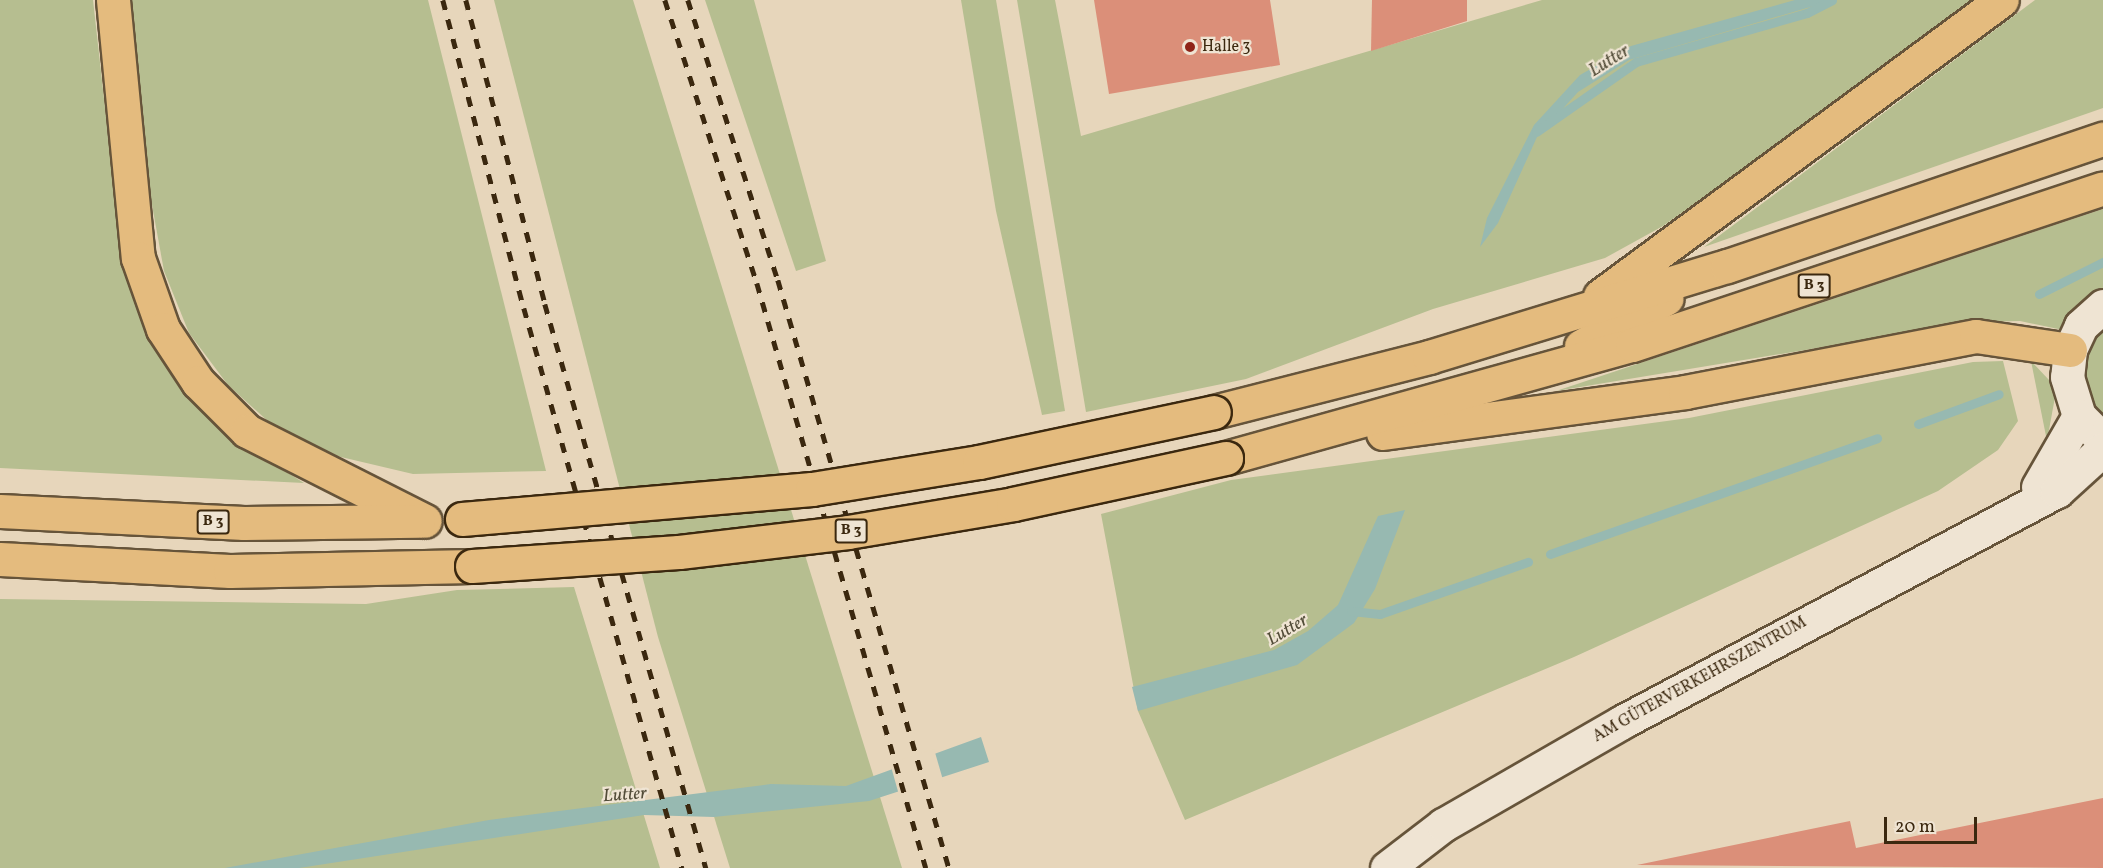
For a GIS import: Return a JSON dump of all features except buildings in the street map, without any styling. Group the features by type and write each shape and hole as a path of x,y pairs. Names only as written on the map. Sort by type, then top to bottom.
{"highway":[{"name":"B 3","path":"113,0 138,258 163,329 198,382 247,431 425,521"},
{"path":"1580,310 2002,0"},
{"name":"B 3","path":"0,511 244,523 425,521 812,489 980,462 1214,412 1418,360 1727,266 2103,138"},
{"name":"B 3","path":"0,559 230,571 471,567 679,552 848,532 1013,504 1321,435 1522,379 2103,188"},
{"name":"B 3","path":"1522,379 1727,266"},
{"path":"1321,435 1390,433 1562,412 1976,336 2070,350"}],"street":[{"path":"2103,306 2081,326 2070,350 2068,391 2079,416 2103,440"},
{"path":"2024,510 2079,416"},
{"name":"AM GÜTERVERKEHRSZENTRUM","path":"1387,868 1443,825 1613,728 2024,510 2056,491 2103,449"}],"green space":[{"path":"0,0 93,0 121,251 138,307 176,379 231,437 304,483 0,468"},
{"path":"129,0 428,0 546,471 413,474 324,453 271,424 228,385 189,333 164,271 146,172"},
{"path":"494,0 633,0 902,868 730,868 658,637"},
{"path":"705,0 754,0 826,261 796,271"},
{"path":"961,0 996,0 1065,411 1042,415 996,211"},
{"path":"1017,0 1055,0 1081,136 1542,0 1971,0 1776,146 1663,226 1605,258 1433,309 1246,379 1086,412"},
{"path":"2035,0 2103,0 2103,108 1704,247"},
{"path":"2103,209 2103,290 2063,330 2020,321 1975,322 1556,391"},
{"path":"2103,326 2103,418 2091,402 2083,375 2088,348"},
{"path":"2003,361 2018,421 1998,450 1938,491 1574,657 1185,820 1138,711 1101,514 1231,480 1689,418 1973,362"},
{"path":"2031,361 2049,380 2055,397 2047,441"},
{"path":"574,587 660,868 0,868 0,599 366,604 457,590"}],"water":[{"path":"1795,0 1834,0 1629,60 1578,92 1537,137 1498,223 1480,247 1487,218 1534,125 1580,75 1631,46"},
{"path":"1405,510 1375,589 1354,623 1297,665 1138,711 1132,687 1274,650 1308,631 1338,605 1378,516"},
{"path":"981,737 989,762 869,801 714,817 644,815 299,868 225,868 489,820 771,784 846,786"}],"pier":[{"path":"934,749 943,780 899,795 890,763"}],"waterway":[{"name":"Lutter","path":"1536,132 1636,62 1807,13 1832,0"},
{"path":"2039,294 2103,262"},
{"path":"1918,424 1999,394"},
{"path":"1550,554 1877,438"},
{"path":"1351,611 1380,614 1528,562"}],"railway":[{"path":"443,0 524,308 682,868"},
{"path":"466,0 545,304 706,868"},
{"path":"665,0 757,283 926,868"},
{"path":"688,0 778,280 949,868"}],"place":[{"name":"Halle 3","path":"1190,47"}]}
